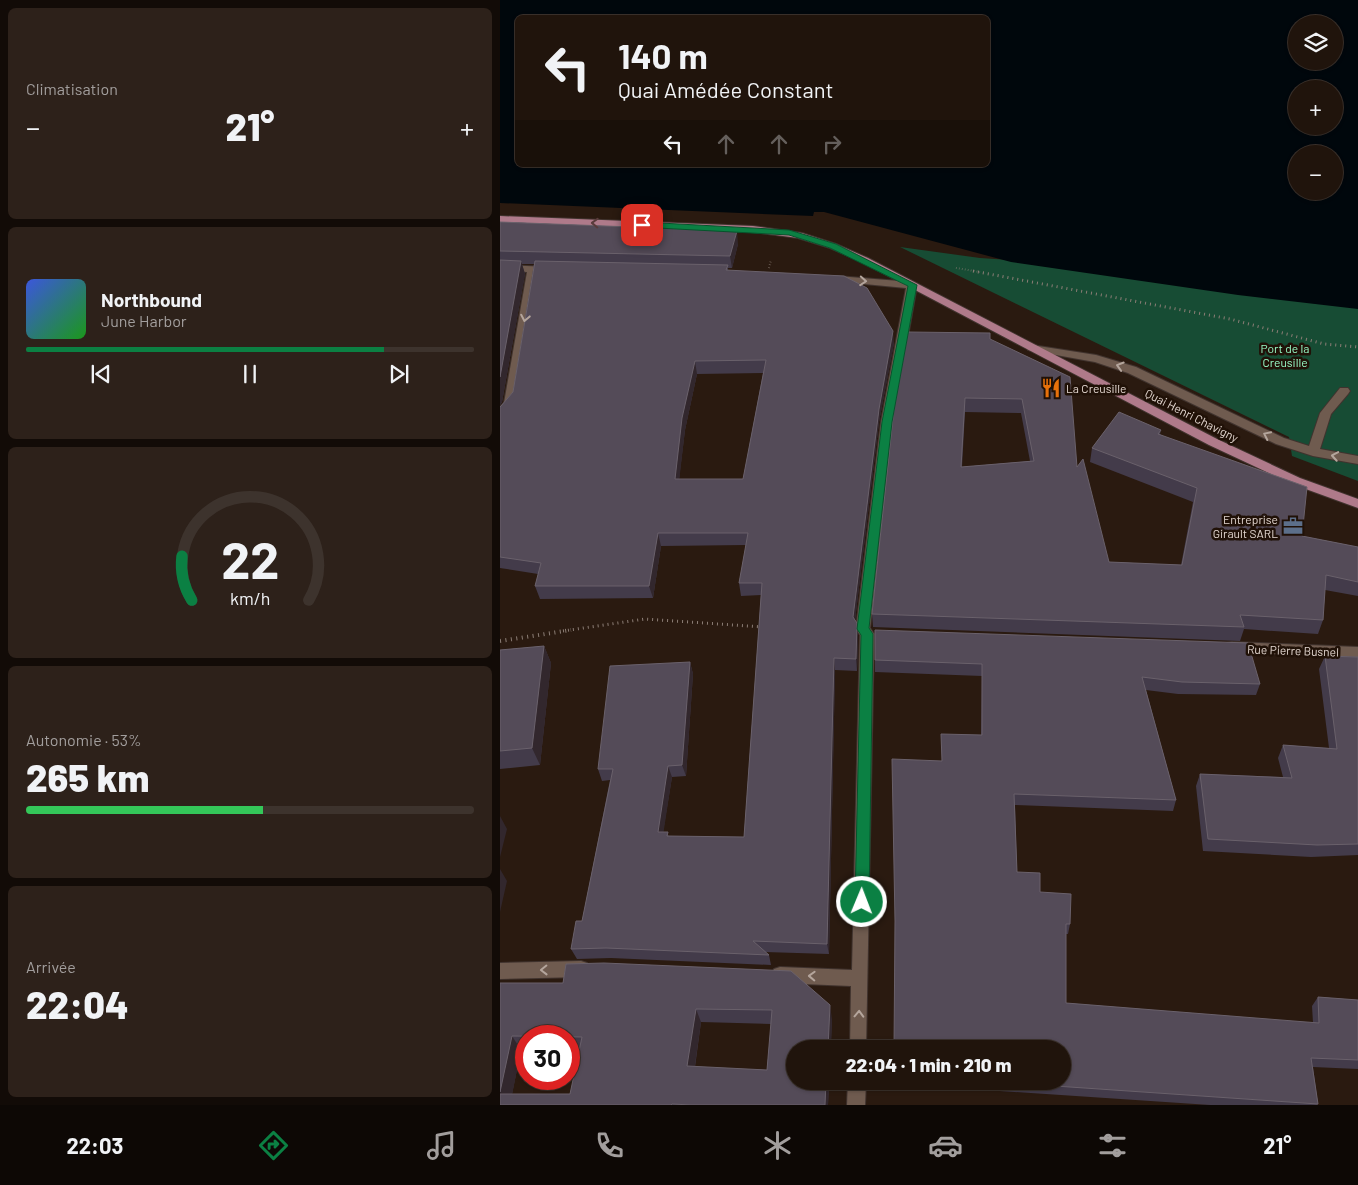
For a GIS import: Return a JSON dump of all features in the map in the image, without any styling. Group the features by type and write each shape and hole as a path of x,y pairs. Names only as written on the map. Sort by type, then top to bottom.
{"main road":[{"name":"Quai Henri Chavigny","path":"500,219 754,229 789,233 833,246 912,285 1213,442 1296,481 1358,504"}],"street":[{"path":"500,268 561,270"},
{"path":"500,415 509,404 532,270"},
{"path":"823,278 912,285 887,422 863,629 867,634 858,1040"},
{"path":"1032,348 1096,359 1132,370 1280,441 1313,452 1358,460"},
{"path":"1313,452 1326,413 1344,391"},
{"path":"867,634 882,635"},
{"name":"Rue Pierre Busnel","path":"1217,646 1358,652"},
{"path":"500,970 592,969"},
{"path":"764,974 860,978"},
{"path":"856,1105 857,1090"}],"path":[{"path":"768,268 771,260"},
{"path":"956,268 1230,319 1263,326 1288,336 1321,345 1358,347"},
{"path":"500,641 645,619 772,627"}],"green space":[{"name":"Port de la Creusille","path":"900,247 980,258 1044,262 1358,293 1358,481 1292,456 1289,437"}],"shaded area":[{"path":"500,0 1358,0 1358,309 1238,295 1011,262 824,212 814,212 813,216 500,203"}],"building":[{"path":"500,222 737,231 730,256 500,251"},
{"path":"500,260 521,261 500,377"},
{"path":"535,261 728,265 726,270 844,276 867,288 893,331 879,409 853,617 857,623 856,659 834,658 827,944 753,941 769,955 606,948 571,949 576,921 582,921 613,769 598,769 610,666 690,662 682,765 668,766 658,832 668,832 667,836 744,837 762,583 739,583 748,533 658,533 649,586 535,586 541,563 500,557 500,407 513,392","holes":["766,360 743,479 675,479 682,418 695,361"]},
{"path":"908,332 990,333 990,339 1070,377 1077,467 1083,459 1109,562 1182,565 1197,488 1092,448 1119,412 1161,430 1158,434 1307,487 1302,536 1358,547 1358,582 1326,575 1323,620 1240,615 1244,627 872,614 894,408","holes":["965,398 1022,399 1034,461 961,467"]},
{"path":"875,630 1248,643 1260,684 1182,682 1142,677 1176,800 1014,794 1017,872 1040,873 1040,892 1071,894 1070,924 1066,924 1066,1003 1319,1023 1318,997 1358,1000 1358,1060 1311,1058 1318,1104 1071,1087 1071,1040 894,1040 895,921 892,759 942,761 941,734 982,735 982,664 875,660"},
{"path":"544,646 532,748 500,751 500,650"},
{"path":"1325,656 1358,657 1358,844 1317,845 1208,839 1200,774 1292,778 1283,745 1337,749"},
{"path":"604,963 791,971 830,1005 828,1040 786,1040 786,1090 826,1090 825,1105 500,1105 500,1094 570,1094 571,1090 580,1090 580,1046 582,1037 580,1037 580,1025 515,1025 515,1036 512,1036 500,1092 500,983 563,983 566,964","holes":["696,1009 772,1010 767,1070 687,1066"]}],"place":[{"name":"La Creusille","path":"1051,388"},
{"name":"Entreprise Girault SARL","path":"1293,526"}],"route":[{"path":"642,225 754,229 799,235 833,246 865,260 912,285 887,422 863,629 867,634 862,902"}]}
